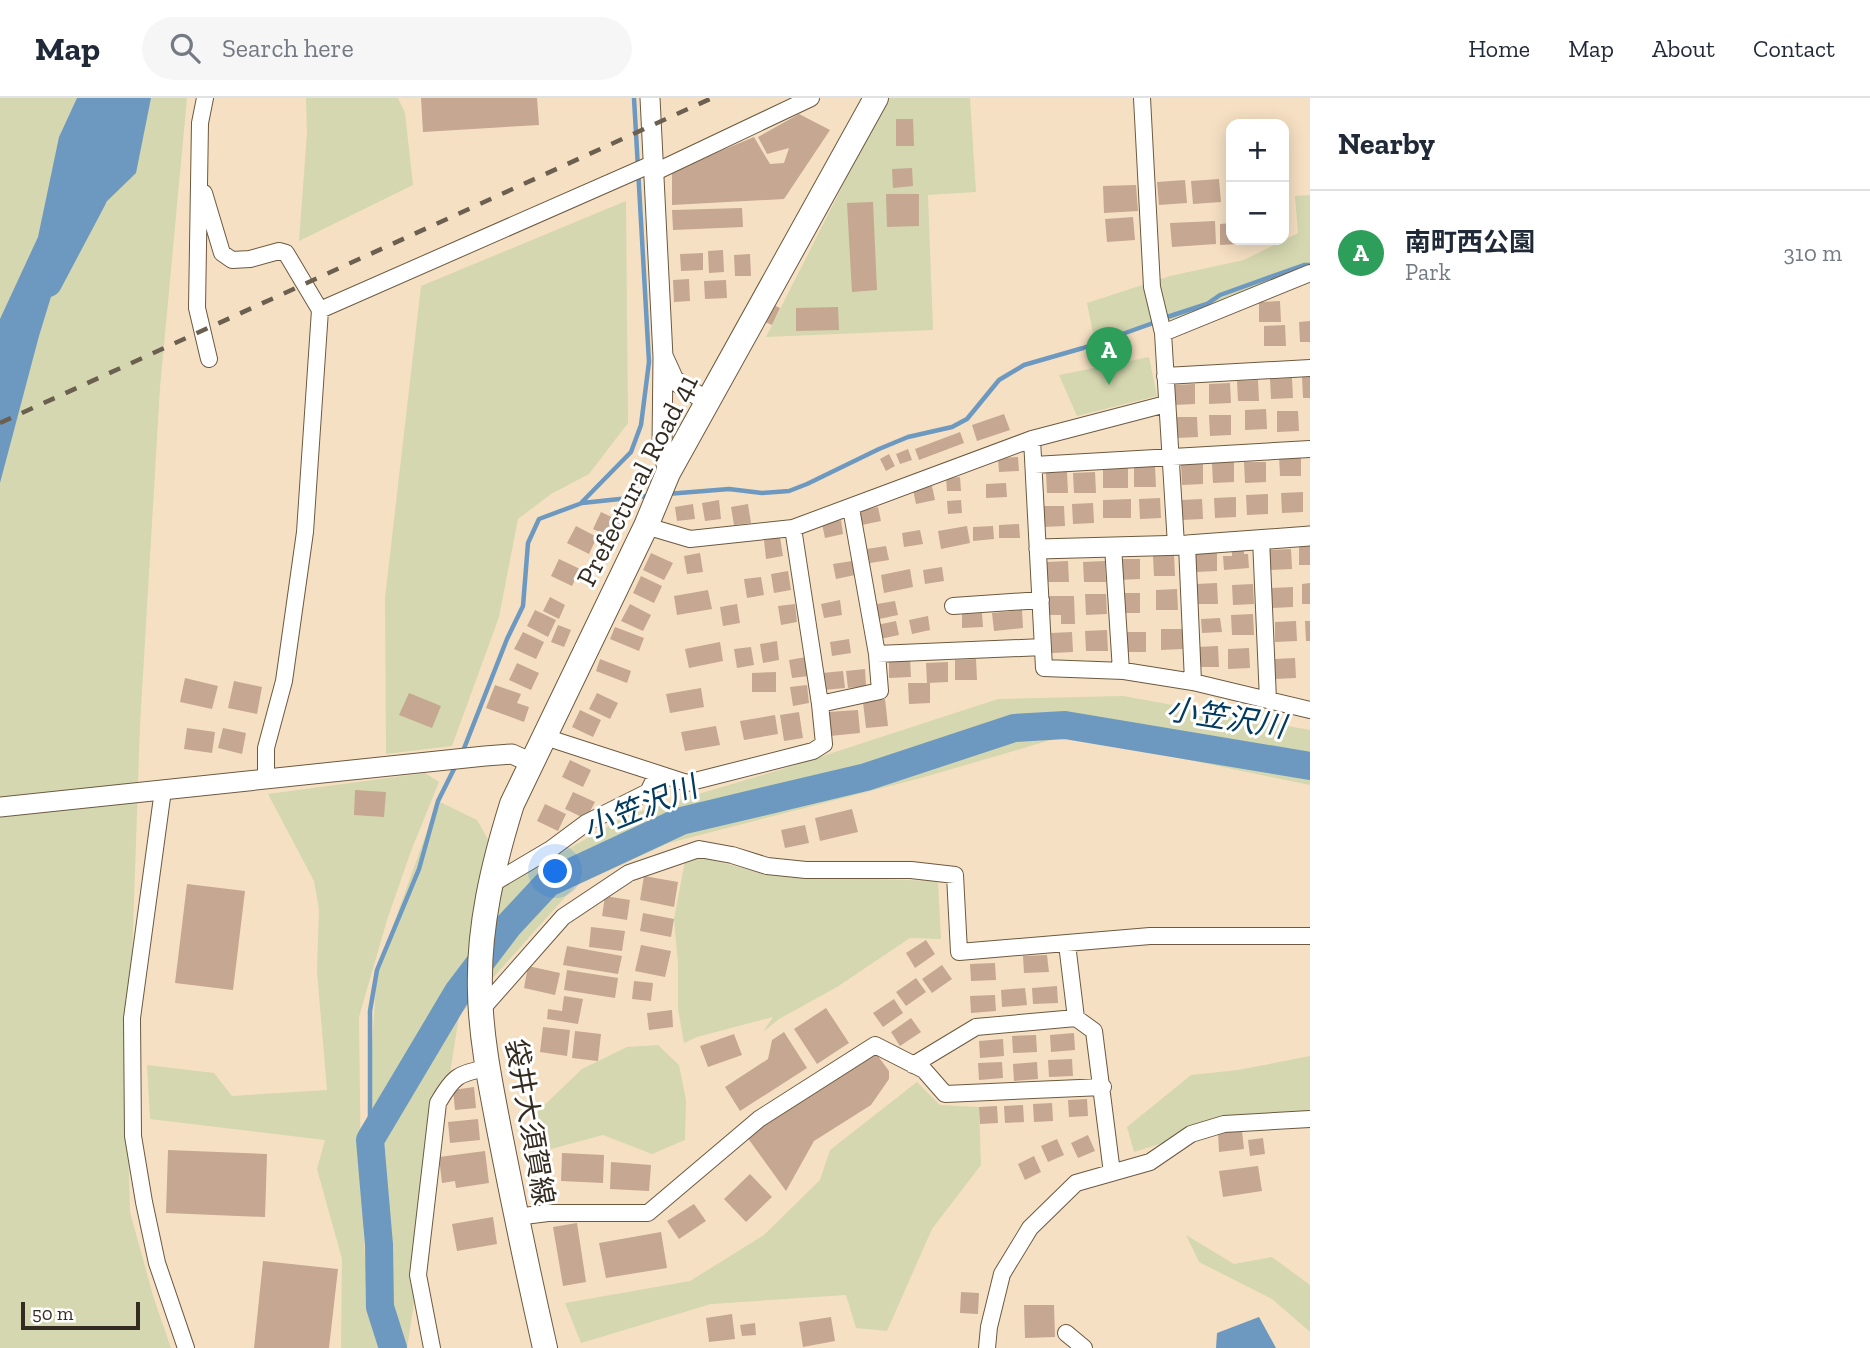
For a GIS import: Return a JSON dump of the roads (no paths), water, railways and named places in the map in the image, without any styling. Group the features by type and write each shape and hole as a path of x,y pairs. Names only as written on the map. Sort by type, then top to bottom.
{"main road":[{"name":"Prefectural Road 41","path":"488,895 512,804 646,526 668,473 876,98"},
{"name":"袋井大須賀線","path":"488,895 480,1000 488,1068 516,1217 545,1348"}],"street":[{"path":"205,98 200,123 197,308 209,359"},
{"path":"650,98 663,357 662,446 668,473"},
{"path":"320,310 653,169 811,98"},
{"path":"1142,98 1152,287 1163,333 1170,456 1182,545 1193,682"},
{"path":"199,165 205,200 222,253 232,260 250,259 279,251 286,253 320,310 305,532 284,681 266,748 266,779"},
{"path":"1163,333 1310,273"},
{"path":"663,357 674,380 708,402"},
{"path":"1165,376 1310,368"},
{"path":"646,526 690,540 793,528 1032,439 1166,404"},
{"path":"1032,439 1044,668 1121,671 1193,682 1310,710"},
{"path":"1034,465 1310,449"},
{"path":"820,704 880,691 877,654 851,508"},
{"path":"545,737 687,783 813,751 824,744 793,528"},
{"path":"1039,548 1182,545 1310,536"},
{"path":"1261,540 1268,700"},
{"path":"1113,546 1121,671"},
{"path":"953,606 1041,600"},
{"path":"877,654 1043,648"},
{"path":"0,807 485,756 512,754 532,763"},
{"path":"488,895 586,823 648,792 657,774"},
{"path":"156,790 132,1018 134,1136 157,1263 186,1348"},
{"path":"480,1000 563,917 629,873 699,849 732,855 767,866 806,870 911,870 955,875 959,952 1150,936 1310,936"},
{"path":"1067,944 1076,1018"},
{"path":"913,1065 976,1027 1076,1018 1094,1031 1112,1172"},
{"path":"516,1217 548,1213 648,1213 759,1119 875,1045 924,1070 945,1094 1103,1087"},
{"path":"432,1348 418,1275 438,1103 448,1085 461,1073 488,1068"},
{"path":"987,1348 989,1327 1002,1274 1030,1228 1076,1183 1150,1162 1191,1133 1224,1124 1310,1119"},
{"path":"1066,1333 1084,1348"}],"water":[{"path":"77,98 151,98 136,173 69,238 39,336 0,483 0,319 38,237 59,137"},
{"path":"1259,1317 1276,1348 1216,1348 1217,1333"}],"waterway":[{"path":"582,502 631,452 641,425 649,362 634,98"},
{"path":"48,283 93,198"},
{"path":"1164,318 1207,304 1220,295 1310,265"},
{"path":"667,494 729,489 762,493 789,491 908,437 952,427 967,419 999,380 1024,365 1083,348 1156,322"},
{"path":"463,751 507,639 523,606 528,543 539,519 582,503 648,496"},
{"name":"小笠沢川","path":"393,1348 380,1307 379,1245 370,1140 458,992 508,926 548,883 681,821 866,777 1014,728 1065,725 1310,766"},
{"path":"370,1140 370,1011 377,970 419,869 438,801 456,765"}],"railway":[{"path":"0,423 712,98"}],"place":[{"name":"南町西公園","path":"1109,385"}]}
